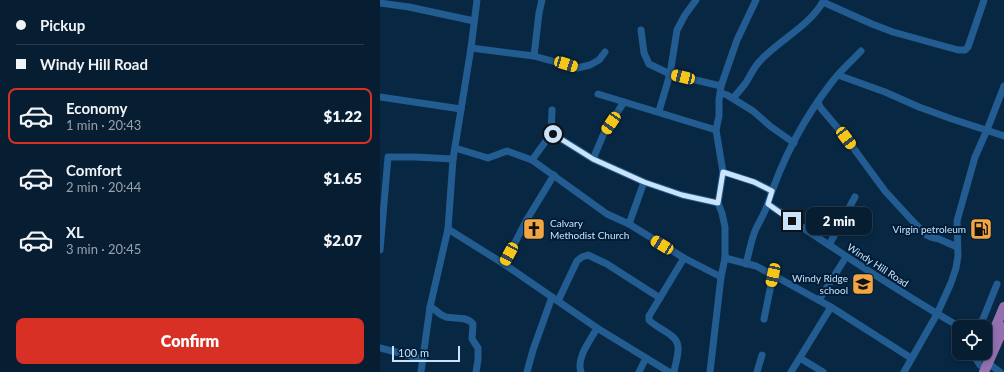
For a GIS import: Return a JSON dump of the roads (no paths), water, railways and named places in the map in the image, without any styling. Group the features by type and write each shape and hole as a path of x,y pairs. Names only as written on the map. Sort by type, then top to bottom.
{"highway":[{"path":"983,363 1004,307"},
{"path":"983,363 1004,327"}],"street":[{"path":"421,372 430,307 448,229 453,160 477,0"},
{"path":"534,56 542,0"},
{"path":"659,111 670,74 677,30 685,15 696,0"},
{"path":"710,372 721,277 725,258 725,228 722,212 718,203 723,172 716,130 719,116 721,89 737,40 756,0"},
{"path":"733,98 745,84 759,61 803,25 813,15 823,1 879,27 962,51 968,47 984,0"},
{"path":"380,3 409,4 474,21"},
{"path":"641,30 644,53 649,64 670,74 721,89 753,111 770,126 794,143"},
{"path":"471,48 534,56 577,68 590,65 600,60 606,52"},
{"path":"746,264 754,233 794,143 818,101 838,75 861,51"},
{"path":"838,75 926,109 1004,136"},
{"path":"904,372 937,314 951,283 958,256 956,221 975,157 1004,86"},
{"path":"598,94 659,111 716,130"},
{"path":"380,97 461,109"},
{"path":"818,101 820,107 846,138 884,191 925,234 957,247"},
{"path":"593,159 604,133 624,102"},
{"path":"532,160 551,134 552,110"},
{"path":"551,134 557,136 593,159 644,182 682,195 718,203"},
{"path":"455,148 488,158 507,152 532,160 607,214 629,224 684,258 721,277"},
{"path":"380,250 384,157 416,157 453,160"},
{"path":"723,172 754,182 772,191"},
{"path":"504,264 526,221 554,175"},
{"path":"629,224 644,182"},
{"path":"829,245 855,197"},
{"name":"Windy Hill Road","path":"768,204 846,257 952,322"},
{"path":"448,229 504,264 597,328 669,372"},
{"path":"527,372 533,350 555,299 577,261 582,257 588,255 607,264 660,298"},
{"path":"819,300 846,257"},
{"path":"674,372 679,349 678,342 654,325 649,320 649,316 684,258"},
{"path":"725,258 756,266 773,275 831,307 911,358"},
{"path":"764,319 773,275"},
{"path":"982,320 997,284"},
{"path":"430,307 445,317 466,319 470,320 473,324 472,339 478,348 476,372"},
{"path":"791,372 831,307"},
{"path":"581,372 579,365 581,357 597,328"},
{"path":"380,348 422,359"},
{"path":"757,372 762,354"},
{"path":"639,372 646,358"},
{"path":"800,358 823,372"},
{"path":"983,363 1000,372"}],"place":[{"name":"Calvary Methodist Church","path":"534,229"},
{"name":"Virgin petroleum","path":"981,229"},
{"name":"Windy Ridge school","path":"863,284"}]}
